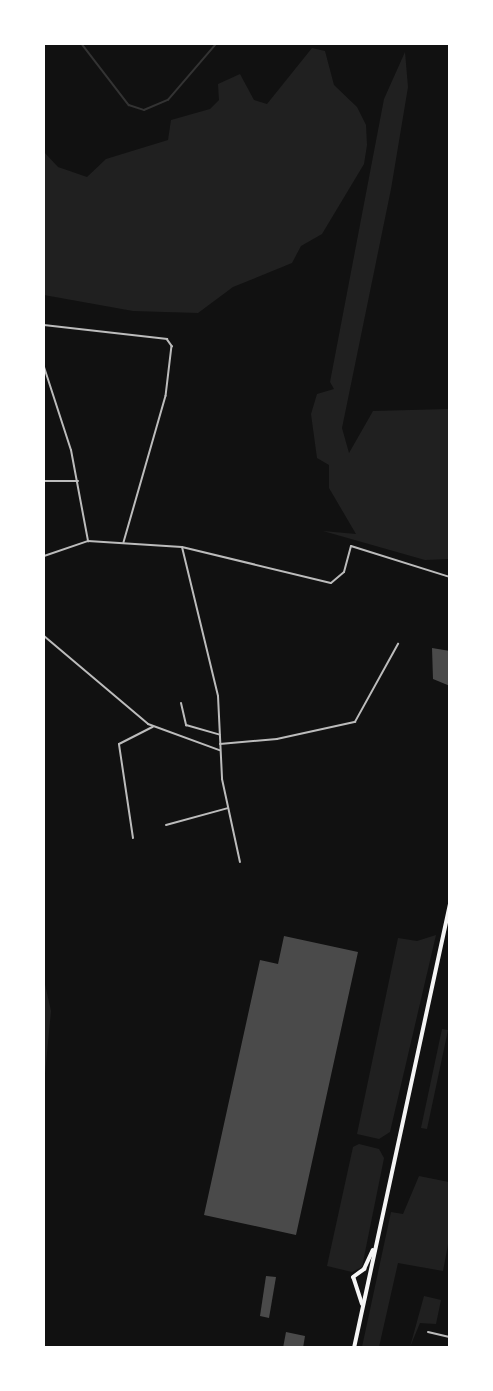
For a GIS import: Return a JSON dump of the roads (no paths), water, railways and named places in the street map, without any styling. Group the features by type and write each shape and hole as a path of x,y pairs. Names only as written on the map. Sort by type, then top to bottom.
{"highway":[{"path":"354,1347 450,903"},
{"path":"363,1308 352,1277 364,1269 377,1238"}],"street":[{"path":"44,366 78,481 88,541"},
{"path":"44,481 78,481"},
{"path":"44,556 88,541 182,547 331,583 344,572 351,546 450,577"},
{"path":"182,547 218,696 219,750 228,808 240,862"},
{"path":"44,636 153,727 219,750"},
{"path":"181,703 186,724 220,735"},
{"path":"133,838 118,744 153,727"},
{"path":"166,825 228,808"},
{"path":"428,1332 450,1337"}],"lane":[{"path":"44,325 167,339 172,346 166,396 124,542"},
{"path":"220,744 277,739 355,722 398,644"}],"waterway":[{"path":"82,44 129,105 144,110 168,100 216,44"}]}
